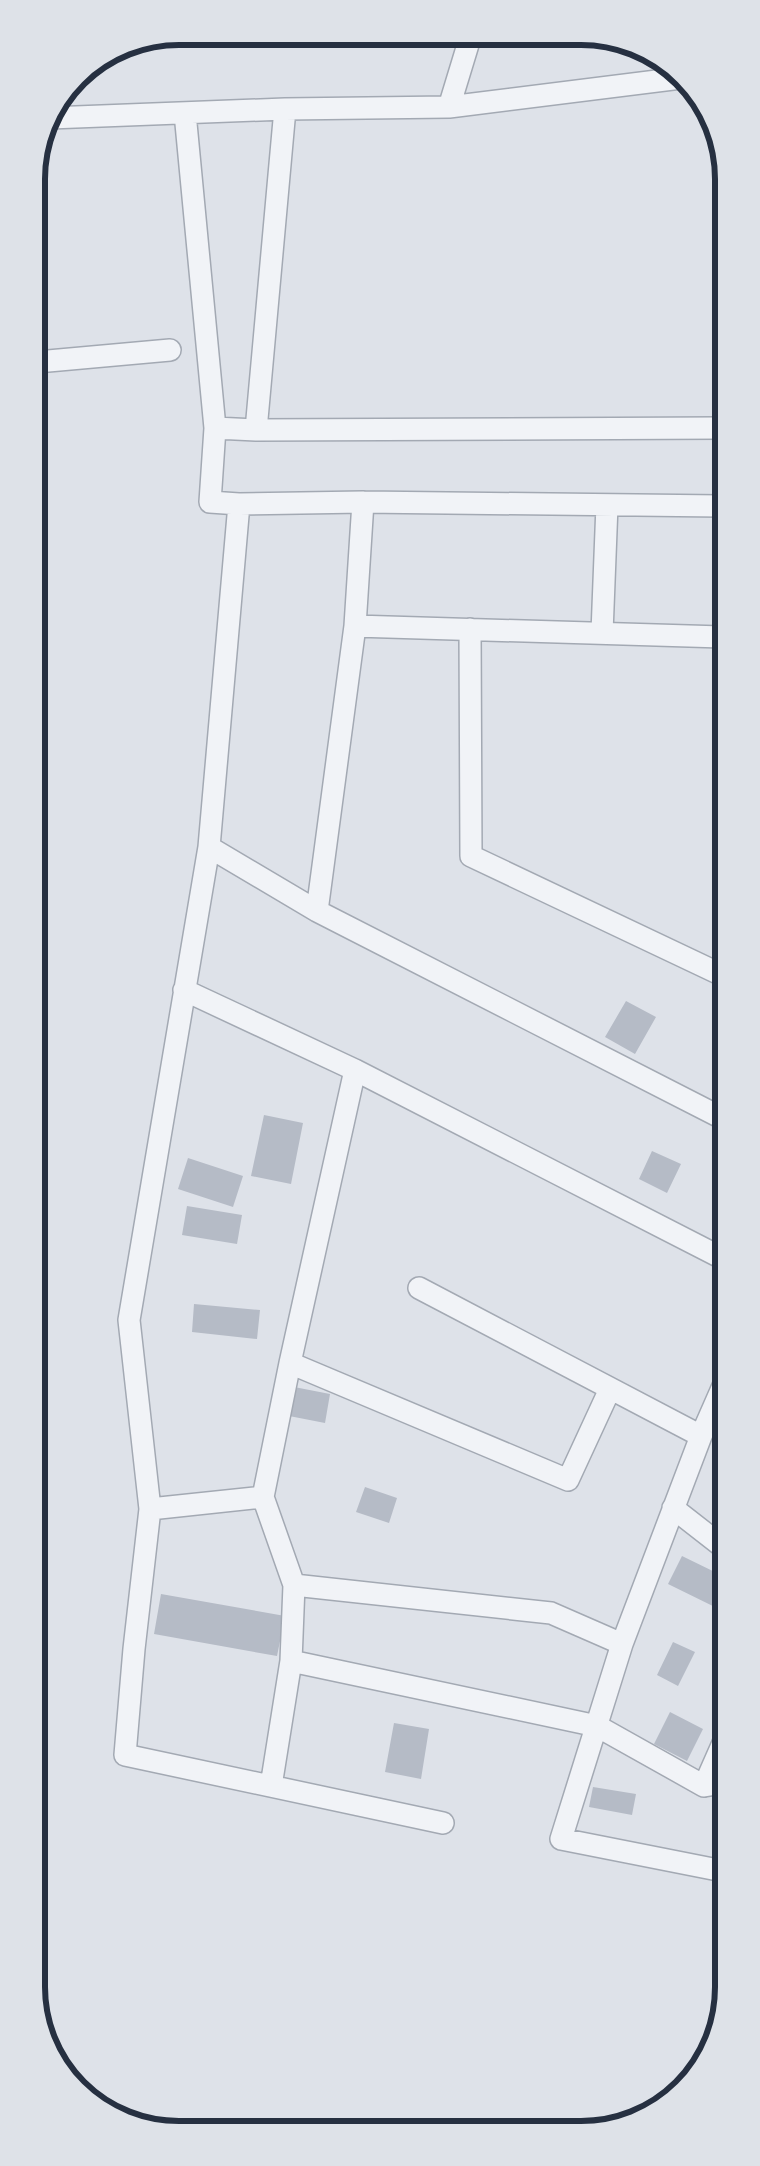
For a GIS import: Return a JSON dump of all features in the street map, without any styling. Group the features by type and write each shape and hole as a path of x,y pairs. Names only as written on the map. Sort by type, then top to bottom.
{"lane":[{"path":"449,107 468,45"},
{"path":"60,118 285,108 449,107 671,79"},
{"path":"256,430 285,108"},
{"path":"185,113 215,428 210,502 239,504 363,502 715,506"},
{"path":"45,361 170,350"},
{"path":"215,428 256,430 715,428"},
{"path":"317,911 355,626 363,502"},
{"path":"239,504 208,847 129,1320 150,1509 134,1648 125,1754 443,1824"},
{"path":"602,634 607,505"},
{"path":"355,626 715,637"},
{"path":"470,629 471,856 715,972"},
{"path":"208,847 317,911 715,1114"},
{"path":"184,990 354,1070 715,1254"},
{"path":"271,1786 291,1661 294,1585 263,1496 354,1070"},
{"path":"420,1288 701,1436"},
{"path":"290,1364 568,1480 610,1389"},
{"path":"715,1404 673,1508 622,1644 561,1839 715,1869"},
{"path":"150,1509 263,1496"},
{"path":"673,1508 715,1541"},
{"path":"294,1585 551,1613 622,1644"},
{"path":"291,1661 597,1726 714,1785"}],"building":[{"path":"626,1001 656,1017 635,1054 605,1037"},
{"path":"264,1115 303,1123 291,1184 251,1176"},
{"path":"652,1151 681,1164 667,1193 639,1179"},
{"path":"188,1158 243,1176 233,1207 178,1189"},
{"path":"187,1206 242,1215 237,1244 182,1235"},
{"path":"194,1304 260,1310 257,1339 192,1332"},
{"path":"289,1386 330,1394 325,1423 284,1415"},
{"path":"365,1487 397,1498 389,1523 356,1512"},
{"path":"682,1556 715,1572 715,1607 668,1584"},
{"path":"161,1594 285,1616 277,1656 154,1634"},
{"path":"673,1642 695,1652 678,1686 657,1675"},
{"path":"670,1712 703,1729 687,1761 654,1744"},
{"path":"394,1723 429,1729 421,1779 385,1772"},
{"path":"593,1787 636,1794 632,1815 589,1807"}]}
